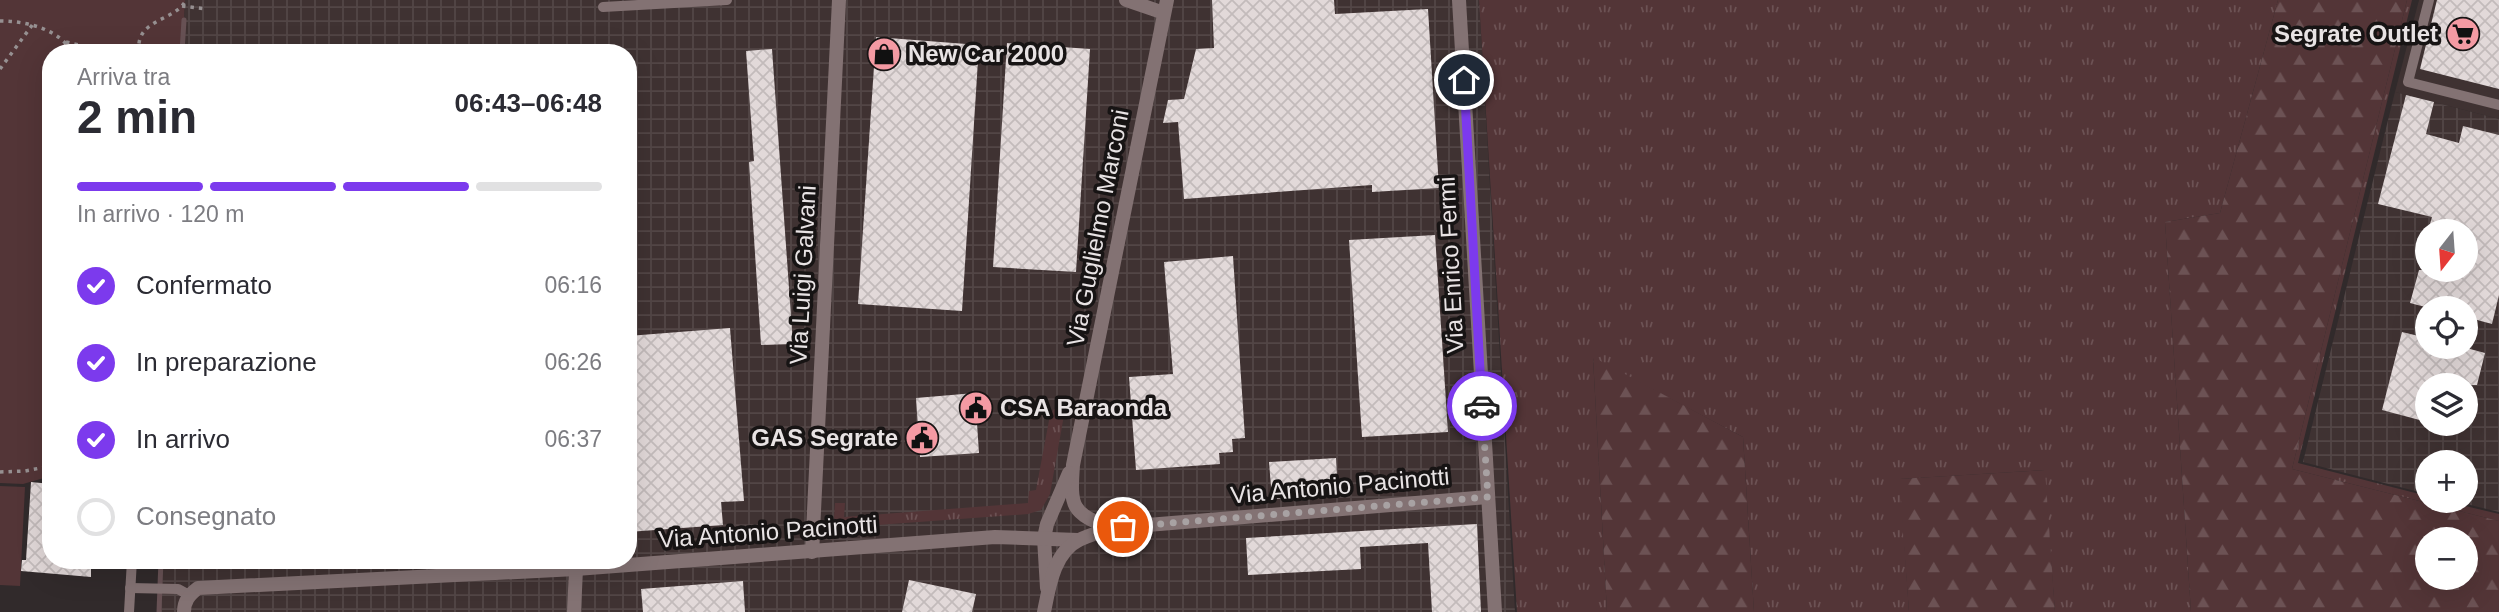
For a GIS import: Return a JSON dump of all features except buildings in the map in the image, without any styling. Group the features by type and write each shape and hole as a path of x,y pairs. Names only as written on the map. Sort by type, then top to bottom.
{"street":[{"name":"Via Luigi Galvani","path":"812,552 839,0"},
{"path":"1126,0 1165,6"},
{"name":"Via Enrico Fermi","path":"1459,0 1495,612"},
{"name":"Via Guglielmo Marconi","path":"1111,528 1087,519 1078,511 1071,494 1073,465 1165,6"},
{"name":"Via Guglielmo Marconi","path":"1047,593 1044,538 1051,514 1073,465"},
{"name":"Via Antonio Pacinotti","path":"1111,528 1488,497"},
{"path":"1078,540 1111,528"},
{"name":"Via Antonio Pacinotti","path":"637,565 995,537 1078,540"},
{"name":"Via Guglielmo Marconi","path":"1044,612 1057,563 1078,540"},
{"name":"Via Antonio Pacinotti","path":"183,592 198,588 576,569"},
{"path":"574,612 576,569"},
{"path":"183,592 184,612"}],"lane":[{"path":"603,7 727,0"},
{"path":"2429,0 2408,82 2499,105"},
{"path":"129,612 131,569"},
{"path":"130,588 183,592"}],"path":[{"path":"140,44 140,38 149,27 182,6 186,0"},
{"path":"182,6 206,9"},
{"path":"0,22 33,24 75,44"},
{"path":"0,69 33,24"},
{"path":"0,472 42,468"}],"shaded area":[{"path":"185,0 1479,0 1515,612 161,612 163,569 637,569 637,44 182,44"},
{"path":"2419,0 2499,0 2499,119 2395,92"},
{"path":"2395,92 2499,119 2499,512 2478,507 2478,450 2415,450 2415,491 2303,462"}],"green space":[{"path":"0,0 185,0 182,44 42,44 42,479 23,484 0,483"},
{"path":"1479,0 2278,0 2220,213 2165,222 2191,612 2055,612 2044,470 1900,479 1909,612 1754,612 1743,437 1593,358 1607,612 1517,612"},
{"path":"2278,0 2407,0 2292,469 2415,500 2415,513 2467,513 2499,521 2499,612 2191,612 2165,222 2220,213"},
{"path":"2407,0 2412,0 2298,463 2415,493 2415,500 2292,469"},
{"path":"1593,357 1743,437 1754,612 1607,612"},
{"path":"1054,409 1061,409 1064,415 1050,494 1041,510 1028,514 850,527 842,525 834,518 835,503 845,503 844,517 1028,503 1029,491 1036,490 1050,415"},
{"path":"2045,470 2055,612 1909,612 1899,479"},
{"path":"0,486 25,487 20,586 0,585"},
{"path":"2478,509 2499,514 2499,521 2467,513 2478,513"}],"waterway":[{"path":"182,44 184,20"},
{"path":"159,612 161,569"}],"way so far":[{"path":"1123,527 1488,497 1482,406"}],"place":[{"name":"Segrate Outlet","path":"2463,34"},
{"name":"New Car 2000","path":"884,54"},
{"name":"CSA Baraonda","path":"976,408"},
{"name":"GAS Segrate","path":"922,438"}],"route":[{"path":"1464,80 1482,406"}]}
